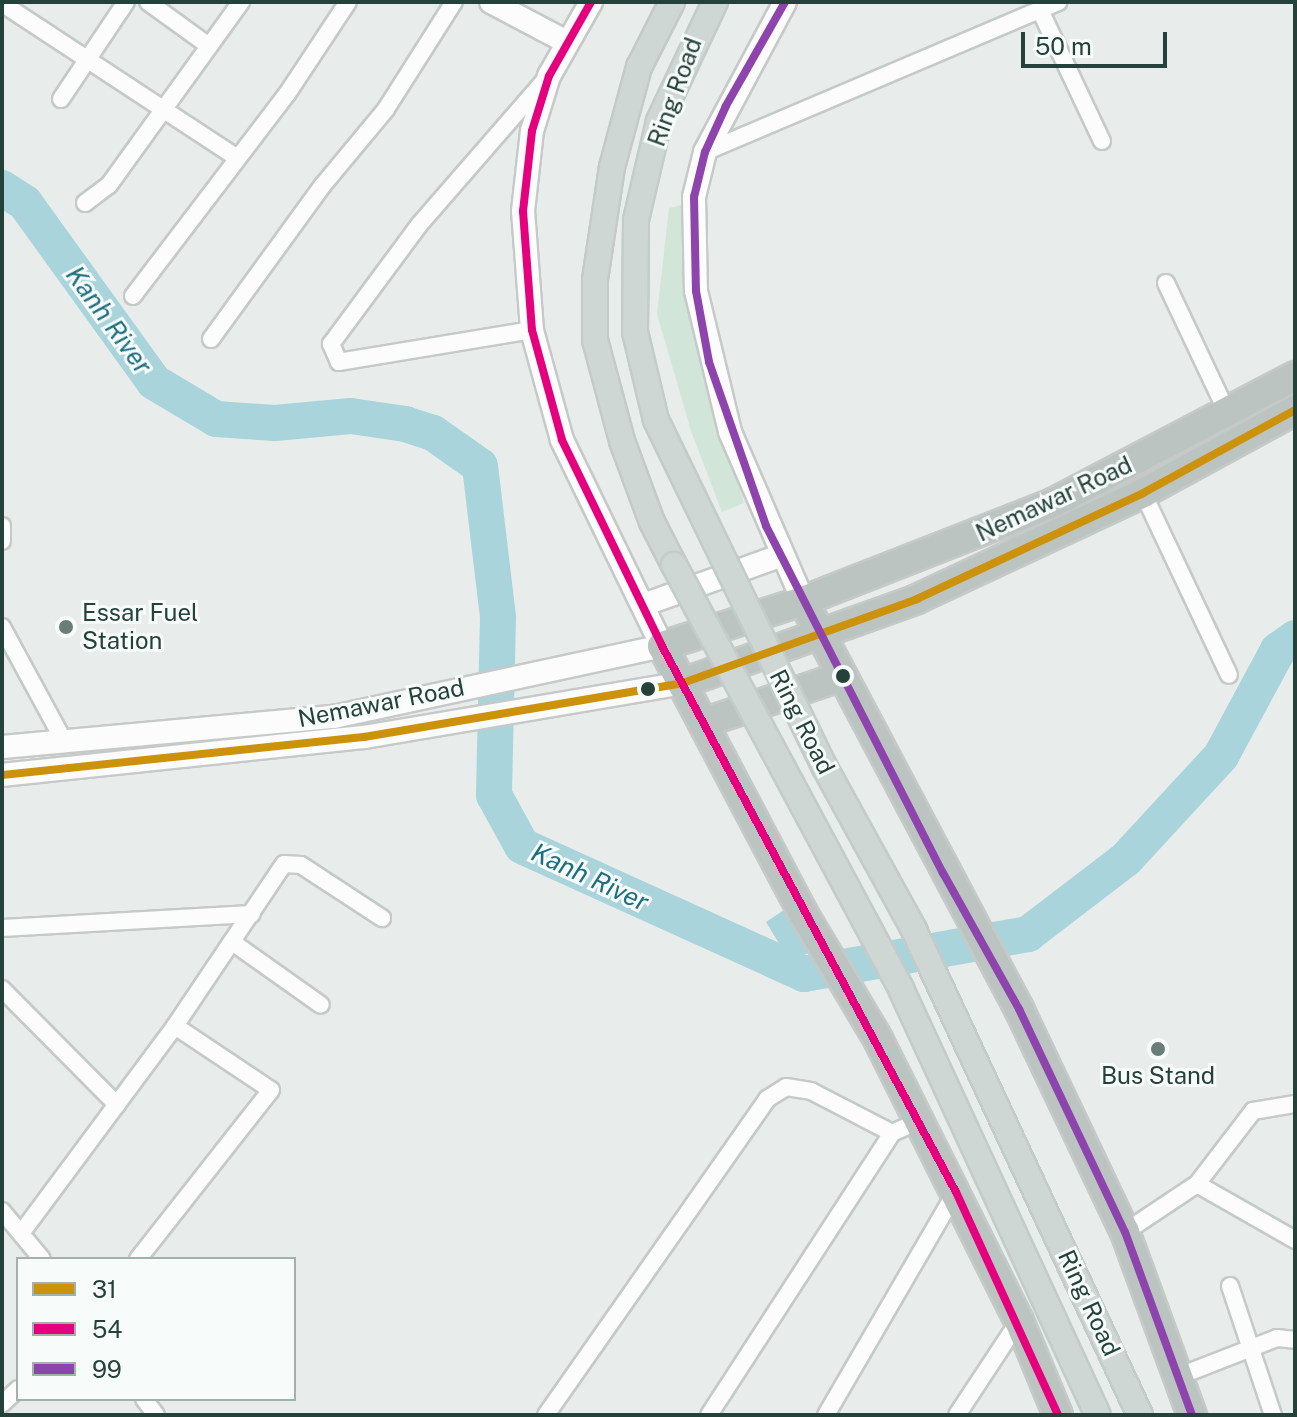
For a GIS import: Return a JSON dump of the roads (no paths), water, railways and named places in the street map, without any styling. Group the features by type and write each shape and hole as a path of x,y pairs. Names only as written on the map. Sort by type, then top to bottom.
{"highway":[{"name":"Nemawar Road","path":"662,646 803,601 1053,503 1228,414 1295,376"},
{"name":"Nemawar Road","path":"683,683 821,638 1065,530 1143,493 1295,410"},
{"path":"1196,430 1207,457"},
{"path":"1053,503 1065,530"},
{"path":"803,601 943,873 1019,1009 1125,1232 1192,1415"},
{"path":"662,646 706,722 803,913 878,1039 1019,1321 1058,1415"},
{"path":"706,722 840,677"}],"main road":[{"name":"Ring Road","path":"672,2 639,67 612,167 595,280 595,340 622,441 652,522 901,989 1098,1415"},
{"name":"Ring Road","path":"715,2 659,121 636,220 635,332 656,420 824,766 914,930 1140,1415"}],"street":[{"path":"61,99 126,2"},
{"path":"148,2 209,46"},
{"path":"85,203 109,185 241,2"},
{"path":"133,296 287,94 348,2"},
{"path":"211,339 323,185 386,109 454,2"},
{"path":"491,2 565,41"},
{"path":"591,2 565,41 549,76 532,131 523,211 532,330 562,440 662,646"},
{"path":"785,2 705,152 694,197 696,291 730,432 780,556 803,601"},
{"path":"705,152 1059,2"},
{"path":"6,6 236,157"},
{"path":"1040,10 1102,141"},
{"path":"532,330 339,362 331,344 419,225 499,127 549,76"},
{"path":"1166,283 1228,414"},
{"path":"1143,493 1229,675"},
{"path":"2,526 2,541"},
{"path":"643,605 780,556"},
{"path":"2,627 64,741"},
{"name":"Nemawar Road","path":"2,747 334,717 438,691 566,669 662,646"},
{"path":"2,775 440,725 683,683"},
{"path":"22,1232 235,944 252,914 292,861 382,918"},
{"path":"2,928 252,914"},
{"path":"235,944 321,1005"},
{"path":"2,989 117,1105"},
{"path":"140,1257 271,1090 175,1026"},
{"path":"546,1415 767,1099 786,1087 811,1091 892,1133"},
{"path":"1125,1232 1197,1184 1253,1111 1295,1104"},
{"path":"709,1415 892,1133 919,1121"},
{"path":"1197,1184 1295,1240"},
{"path":"826,1415 956,1192"},
{"path":"2,1211 41,1257"},
{"path":"1230,1286 1273,1415"},
{"path":"957,1415 1019,1321"},
{"path":"1177,1377 1277,1338 1295,1340"}],"water":[{"path":"784,910 809,953 789,960 766,922"}],"waterway":[{"name":"Kanh River","path":"2,188 25,203 154,382 216,419 275,423 351,416 405,424 433,433 480,466 498,617 494,795 522,846 804,974 1028,934 1126,859 1221,756 1278,650 1295,638"}],"place":[{"name":"Essar Fuel Station","path":"66,627"},
{"name":"Bus Stand","path":"1158,1049"}]}
